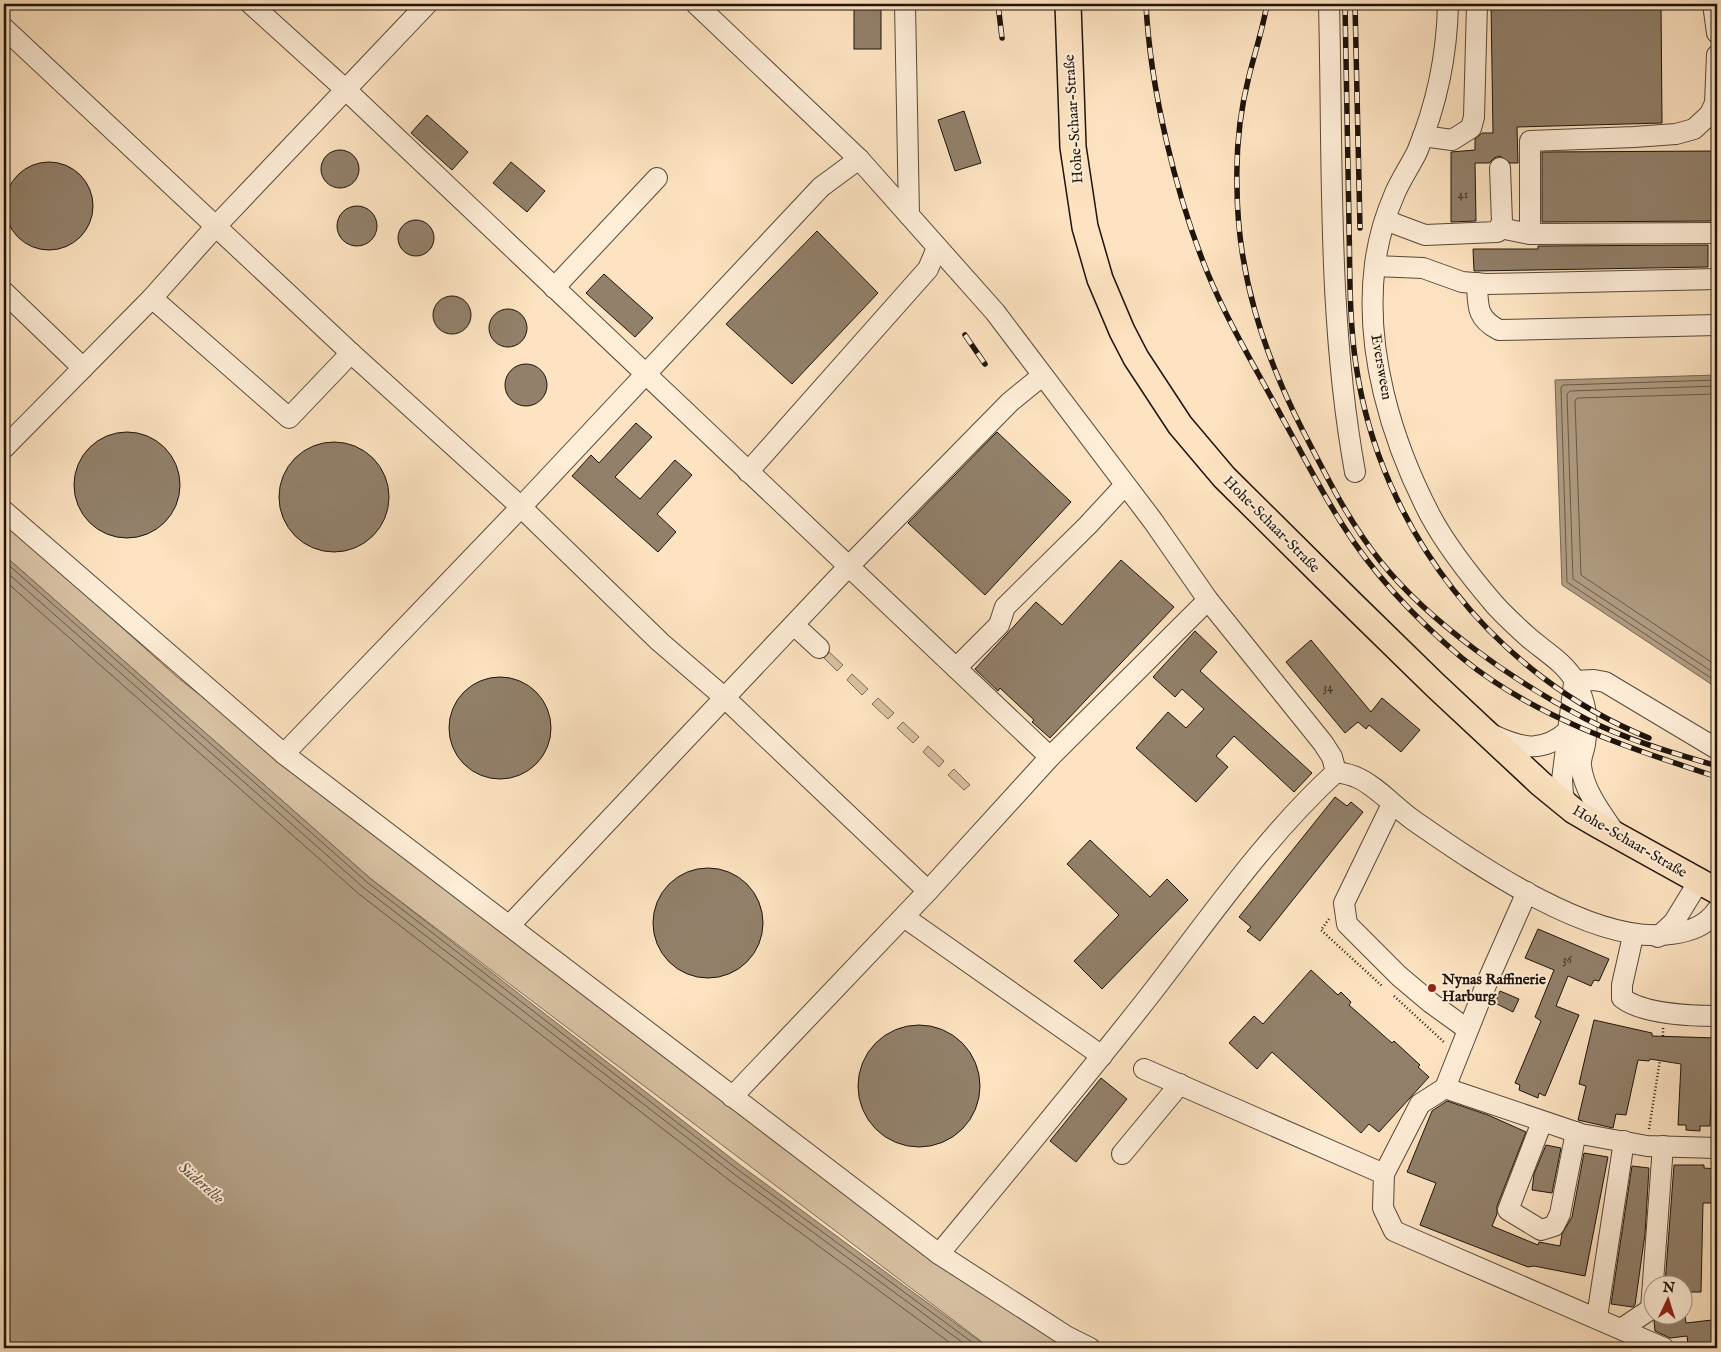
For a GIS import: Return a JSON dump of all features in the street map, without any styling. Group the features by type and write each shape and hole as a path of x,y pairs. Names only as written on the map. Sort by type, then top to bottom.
{"main road":[{"name":"Hohe-Schaar-Straße","path":"1068,4 1070,107 1077,186 1085,227 1100,279 1136,358 1180,425 1224,477 1435,686 1486,732 1552,782 1568,806 1617,836 1708,886"}],"street":[{"path":"251,4 346,90 1050,757"},
{"path":"4,448 152,298 217,225 427,4"},
{"path":"696,4 859,159 995,312 1126,485 1208,600 1323,743 1332,757 1336,772"},
{"path":"905,4 909,215"},
{"path":"1329,4 1334,290 1345,418 1355,472"},
{"name":"Eversween","path":"1448,4 1447,41 1441,82 1423,136 1396,191 1385,220 1375,266 1374,326 1381,374 1398,442 1430,516 1458,559 1497,607 1528,637 1557,660 1574,680 1586,707 1588,730 1581,764 1591,796 1617,836"},
{"path":"1423,136 1452,140 1463,135 1471,128 1474,117 1477,4"},
{"path":"1713,4 1717,33"},
{"path":"4,28 217,225 351,353 520,507 660,642 725,698 928,892"},
{"path":"1530,234 1530,141 1676,134 1694,129 1710,114 1714,103 1717,55"},
{"path":"284,754 520,507 821,187 859,159"},
{"path":"1385,220 1425,234 1493,233 1500,228 1502,222 1500,168"},
{"path":"554,288 657,178"},
{"path":"1500,228 1530,234 1717,233"},
{"path":"748,472 928,269 937,248"},
{"path":"1375,266 1423,268 1462,282 1477,283 1717,280"},
{"path":"1477,283 1478,306 1482,318 1489,325 1499,330 1717,325"},
{"path":"4,292 83,368"},
{"path":"152,298 289,418 351,353"},
{"path":"510,925 848,567 1010,402 1042,376"},
{"path":"956,668 999,625 1005,607 1126,485"},
{"path":"4,511 284,754 939,1254 1066,1336 1090,1348"},
{"path":"732,1096 928,892 1050,757 1208,600"},
{"path":"794,625 819,648"},
{"path":"1552,782 1569,730 1574,680 1605,682 1717,748"},
{"path":"1486,732 1512,744 1532,747 1554,742 1569,730"},
{"path":"1552,782 1573,773 1581,764"},
{"path":"1336,772 1359,778 1454,849 1526,892 1605,928 1633,936 1717,934"},
{"path":"939,1254 1102,1056 1304,801 1336,772"},
{"path":"1392,804 1344,903 1347,924 1399,976 1431,1003 1468,1029"},
{"path":"1666,935 1674,922 1708,886"},
{"path":"1526,892 1445,1088 1420,1104 1384,1174 1383,1208 1394,1232 1597,1317 1664,1348"},
{"path":"1666,935 1704,924 1717,910"},
{"path":"904,917 1102,1056"},
{"path":"1633,936 1622,985 1622,998 1633,1004 1665,1012 1717,1016"},
{"path":"1144,1068 1384,1174"},
{"path":"1122,1154 1180,1084"},
{"path":"1445,1088 1576,1132 1655,1146 1717,1148"},
{"path":"1542,1122 1508,1210 1541,1230 1554,1226 1560,1214 1576,1132"},
{"path":"1597,1317 1624,1141"},
{"path":"1621,1329 1651,1309 1655,1146"}],"path":[{"path":"1655,1146 1660,1060"}],"shaded area":[{"path":"4,522 177,677 271,751 1083,1348 990,1348 371,879 4,555"},
{"path":"827,650 843,665 837,671 822,656"},
{"path":"852,674 868,689 862,695 847,680"},
{"path":"878,698 894,713 888,719 872,704"},
{"path":"903,722 919,737 913,743 897,728"},
{"path":"928,746 944,761 939,767 923,752"},
{"path":"954,769 970,785 964,790 948,775"}],"water":[{"path":"1717,375 1717,688 1562,585 1555,380"},
{"name":"Süderelbe","path":"4,555 371,879 740,1165 989,1348 4,1348"}],"building":[{"path":"854,4 881,4 881,49 854,49"},
{"path":"1491,4 1661,4 1662,123 1517,127 1518,163 1510,163 1500,156 1494,158 1489,163 1475,163 1476,221 1451,222 1451,152 1475,150 1475,139 1482,133 1493,133"},
{"path":"964,111 981,163 955,171 938,120"},
{"path":"427,115 468,152 452,170 411,133"},
{"path":"340,150 353,156 359,169 353,182 340,188 327,182 321,169 327,156"},
{"path":"1717,151 1717,221 1542,222 1542,152"},
{"path":"49,162 66,166 80,175 89,189 93,206 89,223 80,237 66,246 49,250 32,246 18,237 9,223 5,206 9,189 18,175 32,166"},
{"path":"511,162 545,191 527,212 493,183"},
{"path":"357,206 371,212 377,226 371,240 357,246 343,240 337,226 343,212"},
{"path":"416,220 428,226 434,238 428,250 416,256 404,250 398,238 404,226"},
{"path":"817,231 878,293 792,384 726,324"},
{"path":"1708,245 1708,267 1474,271 1473,249 1538,249 1538,246"},
{"path":"604,274 653,318 635,337 586,293"},
{"path":"452,296 466,301 471,315 466,329 452,334 438,329 433,315 438,301"},
{"path":"508,309 522,314 527,328 522,342 508,347 494,342 489,328 494,314"},
{"path":"522,364 530,364 541,370 547,385 541,400 530,406 522,406 511,400 505,389 505,381 511,370"},
{"path":"636,423 652,437 615,477 640,499 675,460 692,475 657,514 676,532 658,552 572,476 591,455 599,463"},
{"path":"127,432 147,436 164,448 176,465 180,485 176,505 164,522 147,534 127,538 107,534 90,522 78,505 74,485 78,465 90,448 107,436"},
{"path":"997,432 1071,502 985,595 908,523"},
{"path":"334,442 355,446 373,458 385,476 389,497 385,518 373,536 355,548 334,552 313,548 295,536 283,518 279,497 283,476 295,458 313,446"},
{"path":"1121,560 1174,607 1050,738 1000,688 998,691 975,669 1036,602 1062,625"},
{"path":"1195,631 1217,652 1200,671 1312,773 1294,792 1234,736 1216,756 1228,767 1196,802 1136,748 1168,712 1186,728 1204,709 1182,689 1175,697 1153,677"},
{"path":"1311,640 1371,712 1382,698 1420,730 1401,752 1369,725 1366,729 1358,722 1345,733 1286,662"},
{"path":"500,677 519,681 536,692 547,709 551,728 547,747 536,764 519,775 500,779 481,775 464,764 453,747 449,728 453,709 464,692 481,681"},
{"path":"1335,797 1347,806 1351,802 1363,812 1260,941 1247,931 1251,927 1239,917"},
{"path":"1090,840 1150,897 1167,879 1188,900 1102,989 1074,961 1119,915 1067,864"},
{"path":"708,868 719,869 729,873 747,884 758,902 762,912 762,934 758,944 747,962 729,973 719,977 708,978 697,977 687,973 669,962 658,944 654,934 653,923 654,912 658,902 669,884 687,873 697,869"},
{"path":"1538,929 1609,959 1599,981 1594,980 1591,986 1568,976 1556,1006 1579,1015 1545,1096 1539,1093 1538,1098 1519,1090 1520,1085 1515,1083 1541,1021 1535,1017 1554,970 1525,958"},
{"path":"1311,970 1338,995 1341,992 1351,1002 1349,1005 1392,1043 1394,1041 1420,1065 1418,1067 1429,1077 1379,1132 1369,1124 1361,1133 1272,1052 1257,1069 1229,1043 1254,1016 1263,1024"},
{"path":"1500,991 1519,999 1513,1012 1495,1003"},
{"path":"1594,1020 1652,1033 1652,1036 1717,1038 1717,1074 1712,1074 1710,1126 1700,1126 1700,1131 1686,1130 1686,1125 1678,1125 1681,1064 1650,1059 1649,1061 1638,1060 1626,1115 1616,1114 1613,1128 1578,1120 1586,1086 1579,1084"},
{"path":"919,1025 931,1026 942,1030 953,1035 962,1043 970,1052 975,1063 979,1074 979,1098 975,1109 970,1120 962,1129 953,1137 942,1142 931,1146 919,1147 907,1146 896,1142 885,1137 876,1129 868,1120 863,1109 859,1098 858,1086 859,1074 863,1063 868,1052 876,1043 885,1035 896,1030 907,1026"},
{"path":"1101,1078 1127,1099 1076,1162 1050,1141"},
{"path":"1447,1101 1488,1115 1526,1132 1497,1206 1497,1214 1492,1226 1538,1245 1539,1242 1560,1246 1562,1234 1572,1217 1584,1153 1608,1157 1585,1276 1534,1266 1528,1267 1420,1225 1436,1183 1407,1172 1432,1111"},
{"path":"1546,1145 1561,1148 1552,1193 1532,1190 1534,1174"},
{"path":"1674,1165 1704,1165 1704,1168 1717,1169 1717,1203 1703,1203 1701,1292 1694,1292 1694,1274 1666,1274"},
{"path":"1632,1166 1649,1168 1645,1234 1635,1305 1633,1307 1611,1304"},
{"path":"1712,1320 1715,1342 1688,1345 1687,1336 1670,1338 1655,1331 1654,1324 1694,1324 1694,1322"}],"railway":[{"path":"998,4 1002,38"},
{"path":"1146,4 1148,37 1166,141 1185,211 1196,243 1216,293 1234,330 1319,486 1354,543 1412,612 1462,658 1490,679 1520,698 1584,729 1650,755 1717,777"},
{"path":"1267,4 1246,89 1239,130 1237,185 1242,249 1255,311 1275,371 1302,429 1348,514 1369,546 1401,585 1449,629 1503,670 1531,688 1602,727 1650,746 1717,766"},
{"path":"1345,4 1352,330 1356,365 1369,426 1390,484 1419,539 1454,590 1495,636 1542,677 1593,711 1649,738"},
{"path":"1355,4 1360,228"},
{"path":"965,335 985,364"}],"place":[{"name":"Nynas Raffinerie Harburg","path":"1432,988"}]}
